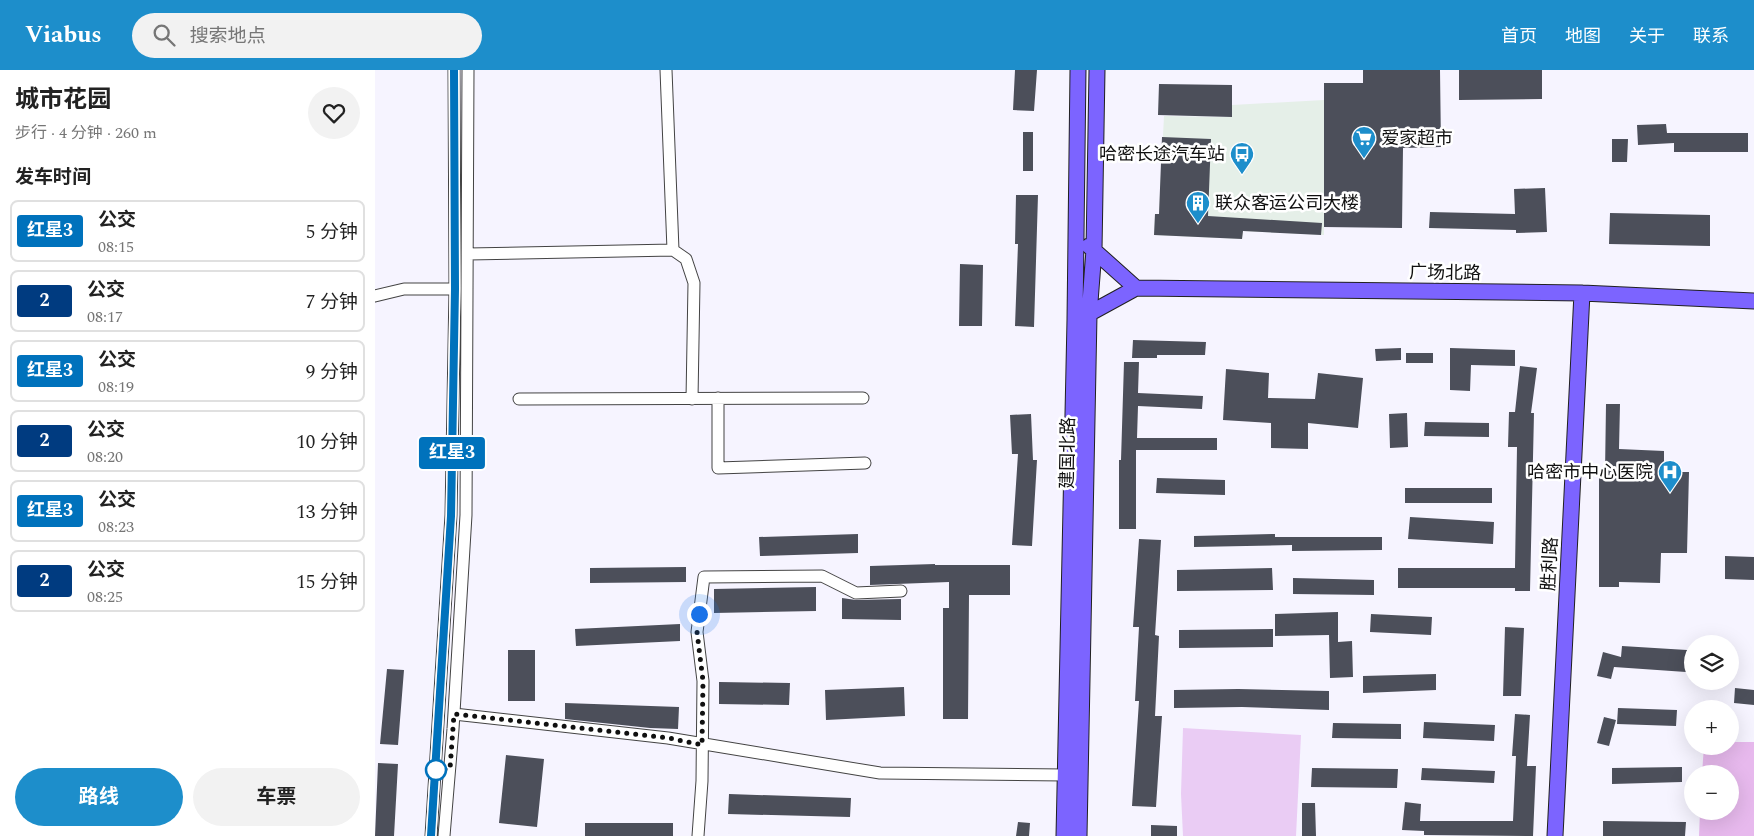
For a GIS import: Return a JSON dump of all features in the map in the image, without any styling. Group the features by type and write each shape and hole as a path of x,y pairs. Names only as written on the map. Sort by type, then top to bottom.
{"main road":[{"name":"建国北路","path":"1078,70 1076,235 1083,317 1079,836"},
{"name":"建国北路","path":"1064,836 1083,317 1094,250 1097,70"},
{"path":"1076,235 1136,288 1083,317"},
{"name":"广场北路","path":"1136,288 1582,293 1754,301"},
{"name":"胜利路","path":"1555,836 1582,293"}],"street":[{"path":"431,836 451,516 455,289 454,70"},
{"path":"443,836 454,714 466,516 468,70"},
{"path":"666,70 673,250"},
{"path":"468,254 673,250 686,259 694,283 692,398"},
{"path":"375,296 404,289 455,289"},
{"path":"718,398 718,468 865,463"},
{"path":"519,399 863,398"},
{"path":"698,836 703,681 697,632 704,577 823,576 856,593 901,590"},
{"path":"454,714 669,738 702,745 881,773 1065,775"}],"shaded area":[{"name":"哈密长途汽车站","path":"1324,100 1324,235 1243,231 1242,239 1154,235 1155,214 1159,214 1164,116 1231,117 1232,105"},
{"path":"1183,728 1301,735 1296,836 1183,836 1181,794"},
{"path":"1739,742 1754,742 1754,836 1699,836 1700,820 1739,820 1739,765 1703,765 1703,755 1739,755"}],"building":[{"path":"1015,70 1037,70 1034,111 1013,110"},
{"path":"1363,70 1440,70 1441,147 1403,148 1402,228 1324,227 1324,83 1363,83"},
{"path":"1459,70 1542,70 1542,99 1459,100"},
{"path":"1159,84 1232,85 1232,117 1158,115"},
{"path":"1666,124 1667,133 1748,133 1748,152 1674,152 1674,143 1638,145 1637,125"},
{"path":"1023,132 1033,132 1033,171 1023,171"},
{"path":"1162,137 1211,139 1208,216 1322,223 1321,235 1243,231 1242,239 1154,235 1155,214 1159,214"},
{"path":"1612,139 1628,139 1627,162 1612,162"},
{"path":"1545,188 1547,232 1516,233 1516,230 1429,228 1430,212 1515,214 1514,189"},
{"path":"1016,195 1038,195 1034,327 1015,326 1018,244 1015,244"},
{"path":"1610,213 1710,215 1710,246 1609,244"},
{"path":"960,264 983,265 982,326 959,326"},
{"path":"1133,340 1206,342 1205,355 1157,355 1157,358 1132,358"},
{"path":"1401,348 1401,360 1376,361 1375,349"},
{"path":"1450,348 1515,350 1515,366 1471,365 1470,391 1450,390"},
{"path":"1406,353 1433,353 1433,363 1406,363"},
{"path":"1124,362 1139,362 1138,393 1203,396 1202,409 1138,406 1137,438 1217,438 1217,450 1136,450 1136,529 1119,529 1119,460 1121,460"},
{"path":"1520,366 1537,368 1531,413 1534,413 1530,591 1515,591 1515,588 1398,588 1398,568 1515,568 1517,447 1508,447 1509,412 1515,412"},
{"path":"1226,369 1269,373 1268,398 1315,399 1318,373 1363,378 1358,428 1308,423 1308,449 1271,448 1271,423 1223,420"},
{"path":"1606,404 1620,404 1619,449 1664,451 1664,472 1689,472 1687,553 1661,553 1660,583 1619,582 1619,587 1599,587 1599,473 1605,473"},
{"path":"1407,413 1408,447 1390,448 1389,414"},
{"path":"1031,414 1033,460 1037,460 1032,546 1012,545 1018,454 1012,454 1010,415"},
{"path":"1425,422 1489,423 1489,437 1424,436"},
{"path":"1157,478 1225,480 1225,495 1156,493"},
{"path":"1405,488 1492,488 1492,503 1405,503"},
{"path":"1410,517 1494,522 1493,544 1408,539"},
{"path":"858,534 858,553 760,556 759,537"},
{"path":"1275,534 1275,537 1382,537 1382,550 1292,551 1292,545 1194,547 1194,536"},
{"path":"1139,539 1161,540 1155,635 1159,636 1155,716 1162,716 1156,807 1132,806 1139,701 1135,701 1139,627 1133,627"},
{"path":"1725,556 1754,557 1754,580 1725,579"},
{"path":"935,564 1010,565 1010,595 969,595 968,719 943,719 943,608 949,608 949,582 870,585 870,566"},
{"path":"686,567 686,582 590,583 590,568"},
{"path":"1272,568 1273,590 1177,591 1177,570"},
{"path":"1293,578 1374,580 1374,595 1293,594"},
{"path":"816,587 816,611 714,613 714,589"},
{"path":"842,598 856,600 901,599 901,620 842,619"},
{"path":"1338,612 1338,642 1352,641 1353,677 1330,678 1329,635 1275,636 1275,614"},
{"path":"1371,614 1432,617 1431,635 1370,632"},
{"path":"680,624 680,641 576,646 575,629"},
{"path":"1505,627 1524,628 1521,696 1503,696"},
{"path":"1273,629 1273,647 1179,648 1179,630"},
{"path":"1622,646 1684,650 1684,672 1614,667 1611,679 1597,676 1603,652 1621,657"},
{"path":"508,650 535,650 535,701 508,701"},
{"path":"387,669 404,670 398,745 380,744"},
{"path":"1436,674 1436,690 1363,693 1363,676"},
{"path":"719,682 790,683 789,705 719,704"},
{"path":"904,687 905,716 826,720 825,690"},
{"path":"1739,688 1754,690 1754,705 1739,704 1739,700 1734,700 1735,690"},
{"path":"1174,690 1329,691 1329,710 1242,707 1174,708"},
{"path":"565,703 679,707 678,729 565,719"},
{"path":"1618,708 1677,710 1676,726 1617,724"},
{"path":"1515,714 1530,715 1527,766 1536,766 1533,836 1424,835 1424,831 1402,830 1405,802 1421,804 1420,821 1513,821 1516,756 1512,756"},
{"path":"1604,717 1616,720 1609,746 1597,743"},
{"path":"1424,722 1495,725 1494,741 1423,738"},
{"path":"1333,723 1401,724 1401,739 1332,738"},
{"path":"506,755 544,759 537,827 499,823"},
{"path":"378,763 398,764 394,836 375,836"},
{"path":"1682,767 1682,782 1612,784 1612,768"},
{"path":"1312,768 1398,769 1397,788 1311,787"},
{"path":"1422,768 1495,771 1494,783 1421,780"},
{"path":"729,794 851,798 850,817 728,814"},
{"path":"1302,803 1315,803 1316,836 1302,836"},
{"path":"1603,821 1686,822 1685,836 1603,836"},
{"path":"1018,822 1030,823 1029,836 1016,836"},
{"path":"585,823 673,823 673,836 585,836"},
{"path":"1151,825 1177,826 1177,836 1151,836"}],"bus line":[{"name":"红星3","path":"431,836 451,516 455,289 454,70"}],"place":[{"name":"爱家超市","path":"1364,159"},
{"name":"哈密长途汽车站","path":"1242,175"},
{"name":"联众客运公司大楼","path":"1198,224"},
{"name":"哈密市中心医院","path":"1670,493"}],"route":[{"path":"436,770 450,769 454,714 669,738 702,745 703,681 697,632 699,614"}]}
